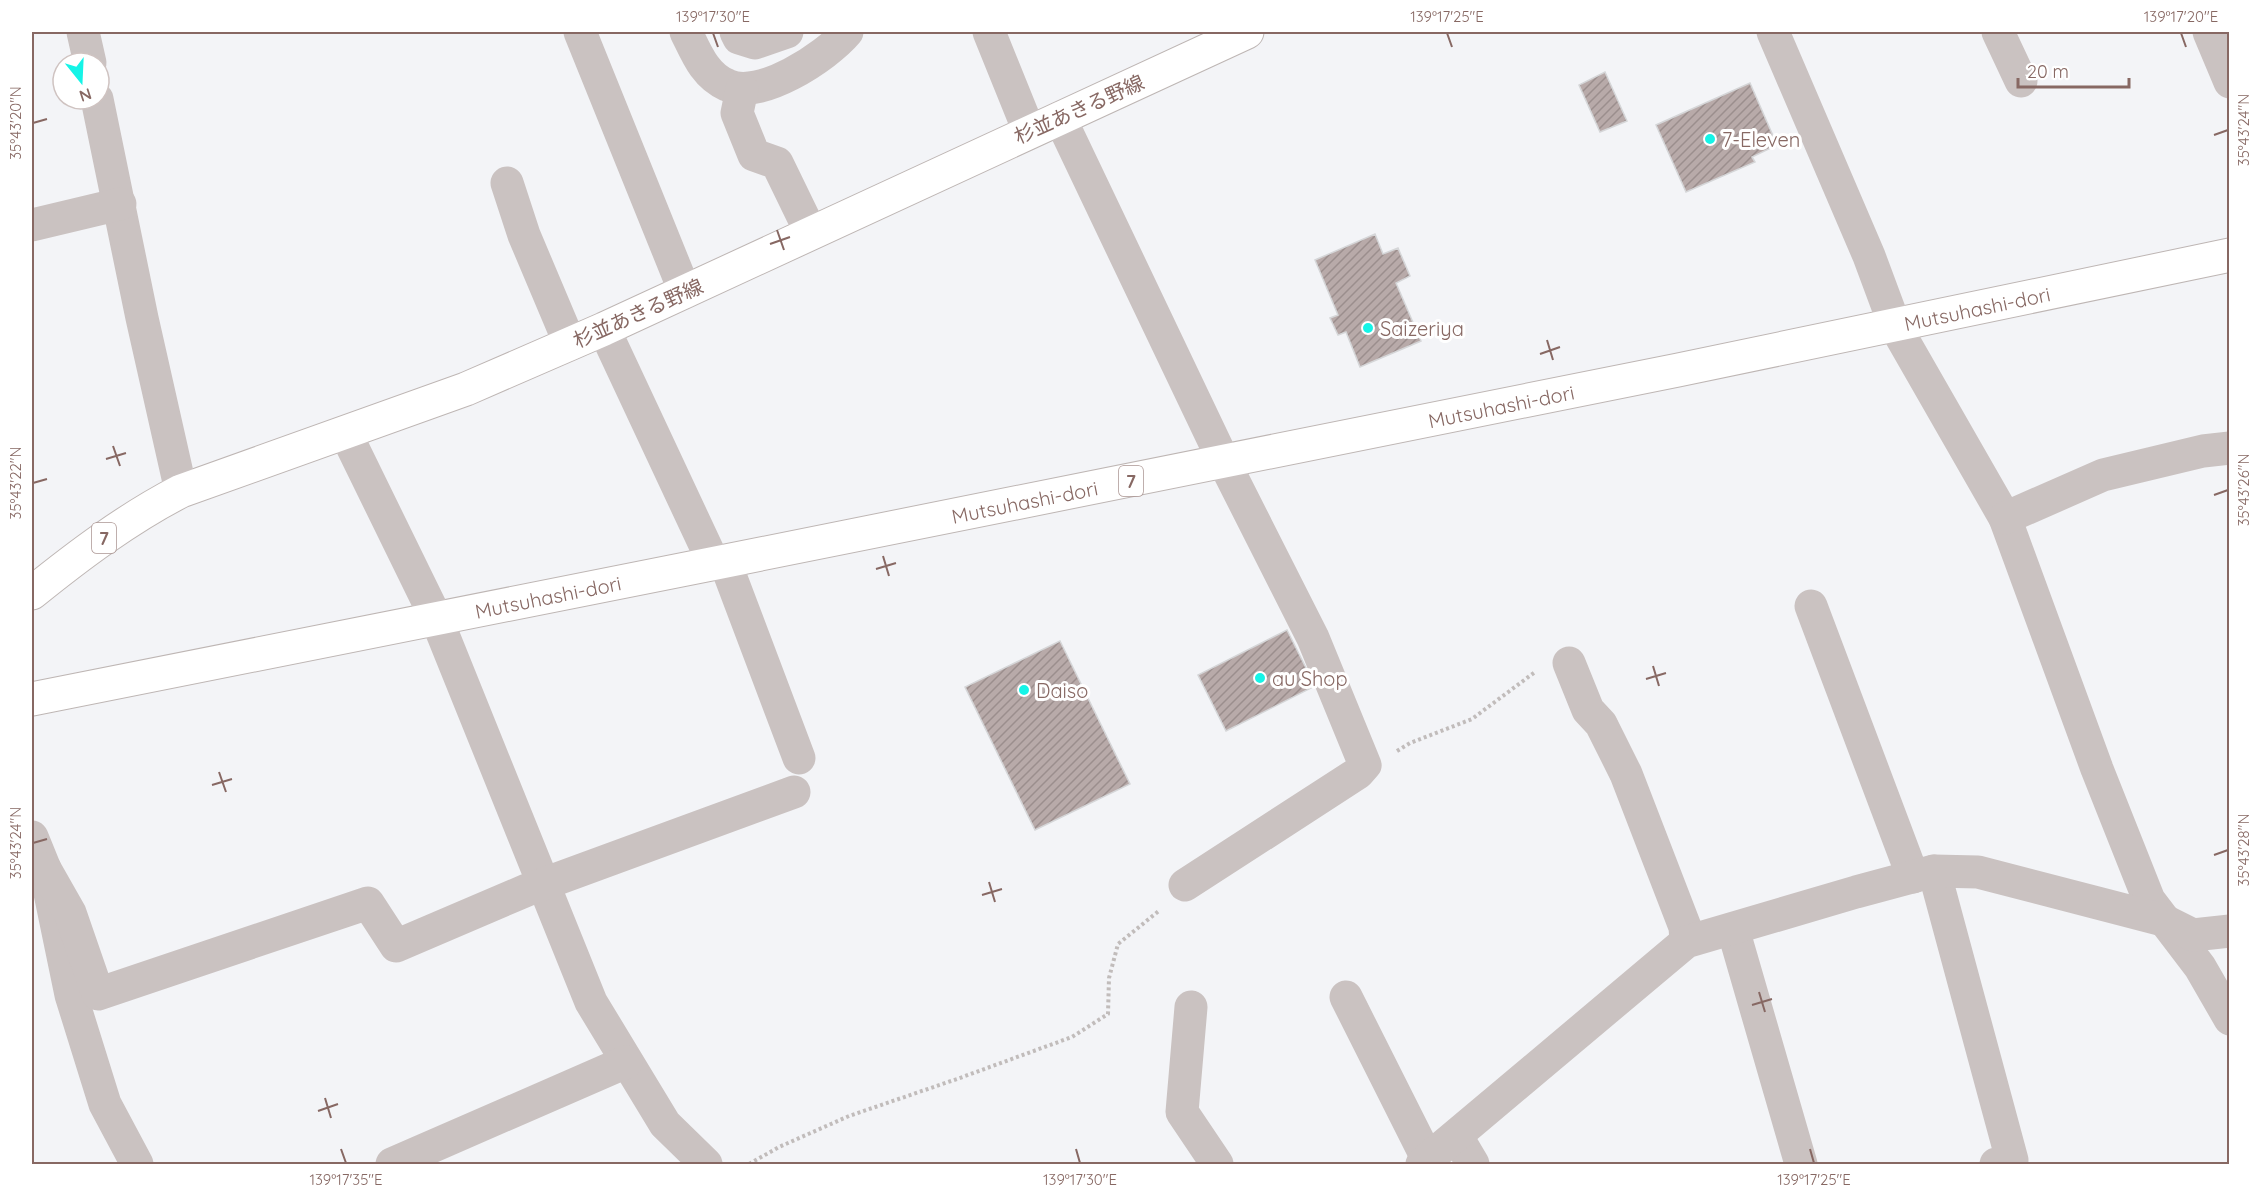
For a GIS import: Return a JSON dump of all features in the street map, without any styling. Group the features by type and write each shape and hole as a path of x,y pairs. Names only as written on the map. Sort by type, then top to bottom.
{"main road":[{"name":"杉並あきる野線","path":"32,593 80,554 152,506 181,491 346,434 466,389 685,292 1247,32"},
{"name":"Mutsuhashi-dori","path":"32,699 1224,462 1895,326 2229,255"}],"street":[{"path":"83,32 87,51"},
{"path":"580,32 685,292"},
{"path":"686,32 703,66 713,77 728,86 742,89 756,88 798,70 820,57 847,32"},
{"path":"736,32 739,38 755,43 782,33 798,70"},
{"path":"989,32 1029,131"},
{"path":"1773,32 1869,256 1895,326 2005,518 2097,769 2149,900 2200,967 2229,1019"},
{"path":"1998,32 2020,81"},
{"path":"2209,32 2229,82"},
{"path":"742,89 737,113 754,154 777,163 811,233"},
{"path":"100,111 142,318 181,491"},
{"path":"1060,118 1224,462 1313,638 1365,765 1358,773 1185,885"},
{"path":"507,183 524,235 570,344"},
{"path":"32,225 120,204"},
{"path":"604,329 720,563 799,758"},
{"path":"346,434 437,620 591,1002 665,1124 706,1164"},
{"path":"2005,518 2103,475 2203,451 2229,448"},
{"path":"1811,606 1924,874 2007,1163"},
{"path":"1569,663 1588,710 1601,724 1626,774 1685,927 1686,942"},
{"path":"32,837 45,869 70,914 98,994 368,903 396,946 544,884 794,792"},
{"path":"45,869 74,1006 105,1104 137,1164"},
{"path":"1346,997 1425,1162 1465,1151 1686,942 1924,874 1978,872 2163,920 2193,934 2229,931"},
{"path":"1733,929 1801,1164"},
{"path":"1191,1007 1182,1112 1217,1164"},
{"path":"392,1164 626,1062"}],"path":[{"path":"1365,765 1385,758 1410,743 1472,719 1558,655 1569,663"},
{"path":"749,1164 779,1147 849,1116 957,1080 1072,1037 1108,1014 1109,978 1118,944 1182,896 1185,885"}],"building":[{"path":"1605,72 1627,121 1600,132 1579,85"},
{"path":"1750,83 1777,145 1752,157 1755,162 1686,192 1656,125"},
{"path":"1375,234 1383,254 1398,248 1410,276 1396,283 1421,341 1360,367 1346,332 1338,335 1330,318 1338,315 1315,260"},
{"path":"1287,630 1315,686 1226,731 1198,675"},
{"path":"1060,641 1130,784 1035,830 965,687"}],"place":[{"name":"7-Eleven","path":"1710,139"},
{"name":"Saizeriya","path":"1368,328"},
{"name":"au Shop","path":"1260,678"},
{"name":"Daiso","path":"1024,690"}]}
